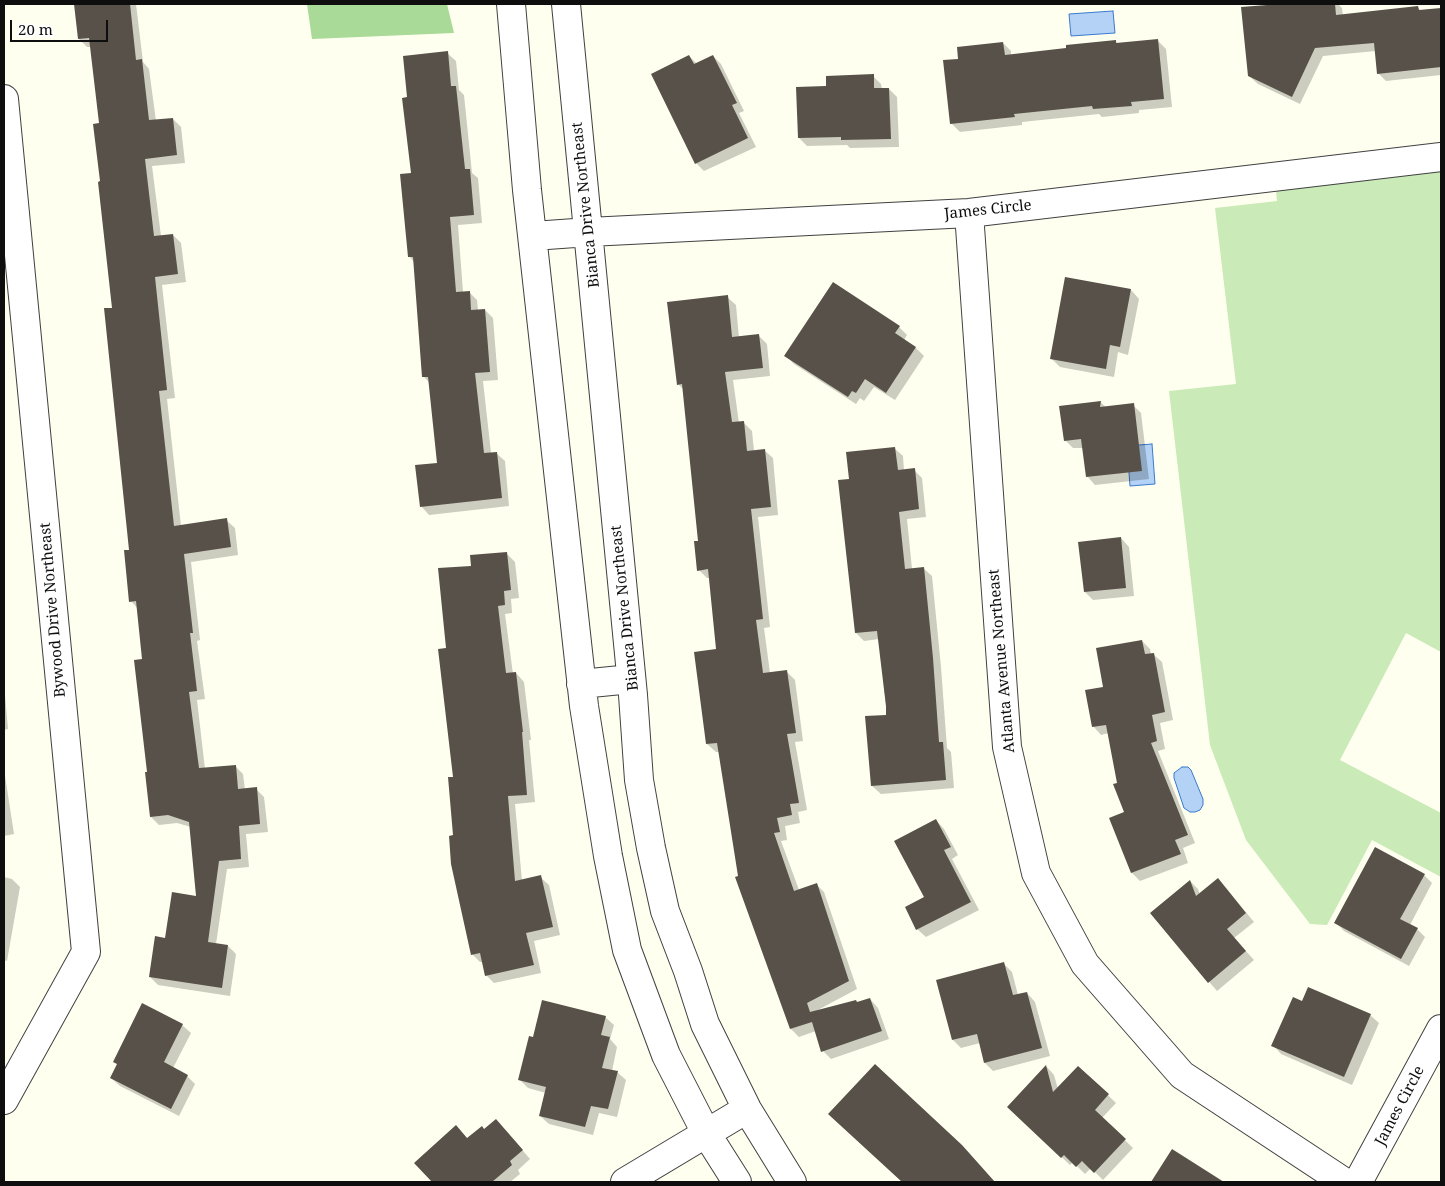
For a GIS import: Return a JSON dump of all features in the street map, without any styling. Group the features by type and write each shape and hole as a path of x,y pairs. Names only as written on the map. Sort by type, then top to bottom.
{"street":[{"path":"511,4 533,236 582,684 594,776 627,950 666,1055 706,1133 737,1182"},
{"name":"Bianca Drive Northeast","path":"566,4 589,232 639,780 651,848 665,911 688,971 705,1024 747,1109 792,1182"},
{"name":"Bywood Drive Northeast","path":"4,99 86,952 4,1100"},
{"name":"James Circle","path":"533,236 969,213 1441,157"},
{"name":"Atlanta Avenue Northeast","path":"969,213 1007,747 1036,873 1085,964 1182,1075 1344,1182"},
{"path":"582,684 631,680"},
{"name":"James Circle","path":"1358,1182 1441,1029"},
{"path":"625,1182 747,1109"}],"green space":[{"path":"307,4 447,4 454,33 312,39"},
{"path":"1441,160 1441,652 1406,633 1340,760 1441,813 1441,877 1372,840 1327,925 1310,924 1246,840 1210,745 1169,391 1236,384 1215,208 1277,201 1275,179"}],"water":[{"path":"1113,11 1115,33 1071,36 1069,14"},
{"path":"1152,444 1155,484 1130,486 1127,446"},
{"path":"1182,767 1188,767 1191,770 1203,799 1203,805 1200,810 1195,812 1190,812 1184,808 1174,778 1174,773"}],"building":[{"path":"74,4 130,4 136,60 142,59 149,120 173,118 177,155 145,159 154,236 173,234 178,274 155,277 167,390 159,391 174,526 227,518 231,547 184,554 197,691 189,692 199,768 236,765 238,789 257,787 260,824 239,826 241,859 219,861 208,942 228,945 222,988 149,977 155,936 165,938 172,892 196,896 189,822 168,815 150,817 145,772 147,772 134,660 142,659 136,601 129,602 124,550 129,550 104,308 112,308 93,124 99,123 89,38 78,39"},
{"path":"1280,4 1335,4 1336,15 1418,6 1419,10 1441,8 1441,67 1377,74 1374,43 1315,48 1292,97 1248,76 1241,7"},
{"path":"1158,39 1164,99 1131,102 1132,106 1093,109 1092,106 1014,114 1015,117 950,124 943,60 958,59 957,47 1003,42 1005,55 1066,48 1066,45 1116,40 1116,43"},
{"path":"448,51 451,86 456,86 465,169 470,169 474,215 450,217 456,292 470,291 471,310 485,309 490,372 475,373 484,453 497,452 502,498 420,507 415,465 437,463 428,377 422,377 413,257 408,257 400,174 411,173 402,98 407,97 403,56"},
{"path":"689,55 694,64 713,55 737,103 732,105 748,138 695,164 651,74"},
{"path":"874,74 874,88 889,88 891,139 841,140 841,137 798,138 796,87 826,86 826,76"},
{"path":"1065,277 1131,289 1120,347 1110,345 1106,369 1050,359"},
{"path":"833,282 900,326 895,333 916,347 886,393 865,379 856,393 852,391 848,397 784,356"},
{"path":"728,295 732,337 759,334 763,368 725,372 732,422 744,421 747,451 765,449 771,507 751,509 763,619 756,620 763,673 787,670 796,733 787,734 799,803 790,804 792,815 777,818 780,832 774,833 794,891 817,883 849,981 807,1003 810,1012 870,998 882,1031 821,1052 812,1022 790,1029 735,877 738,876 717,743 706,744 694,652 716,649 708,569 697,571 694,541 698,541 682,384 677,385 667,302"},
{"path":"1101,401 1100,407 1134,403 1142,471 1086,477 1081,439 1064,441 1059,406"},
{"path":"895,447 898,470 915,468 919,509 899,512 905,569 924,567 939,742 943,742 946,780 871,786 865,716 886,715 886,706 877,631 855,633 838,480 849,479 846,452"},
{"path":"1121,537 1126,588 1084,592 1078,542"},
{"path":"507,552 511,590 504,591 505,605 498,606 506,673 516,672 523,732 527,795 508,796 515,881 541,875 553,927 526,933 534,965 485,976 480,953 471,955 451,864 449,836 453,835 448,777 453,777 438,649 446,648 438,568 471,566 470,555"},
{"path":"1142,640 1145,654 1154,653 1165,712 1152,715 1157,741 1151,743 1188,835 1175,840 1181,854 1131,873 1109,818 1124,812 1113,784 1117,783 1106,725 1092,727 1085,690 1103,687 1096,648"},
{"path":"936,819 951,847 944,850 971,902 916,930 905,907 924,897 894,841"},
{"path":"1375,847 1425,874 1400,919 1418,928 1401,959 1334,923"},
{"path":"1218,878 1246,913 1227,929 1246,951 1208,983 1150,913 1190,880 1196,896"},
{"path":"1004,962 1013,995 1027,992 1042,1048 984,1063 977,1034 952,1040 936,980"},
{"path":"1308,987 1371,1014 1344,1077 1271,1046 1293,997 1302,1001"},
{"path":"542,1000 606,1016 601,1035 610,1037 602,1068 618,1071 608,1109 591,1106 585,1127 539,1116 546,1087 518,1080 529,1036 533,1037"},
{"path":"142,1003 183,1024 164,1062 188,1075 171,1109 110,1078 117,1064 113,1062"},
{"path":"875,1064 962,1145 995,1182 902,1182 828,1114"},
{"path":"1046,1065 1053,1092 1078,1066 1109,1094 1095,1110 1126,1139 1094,1173 1082,1161 1076,1167 1064,1155 1061,1158 1007,1107"},
{"path":"496,1119 523,1150 510,1161 512,1165 492,1182 432,1182 414,1163 456,1125 467,1138 482,1126 484,1129"},
{"path":"1172,1149 1224,1182 1151,1182"}]}
